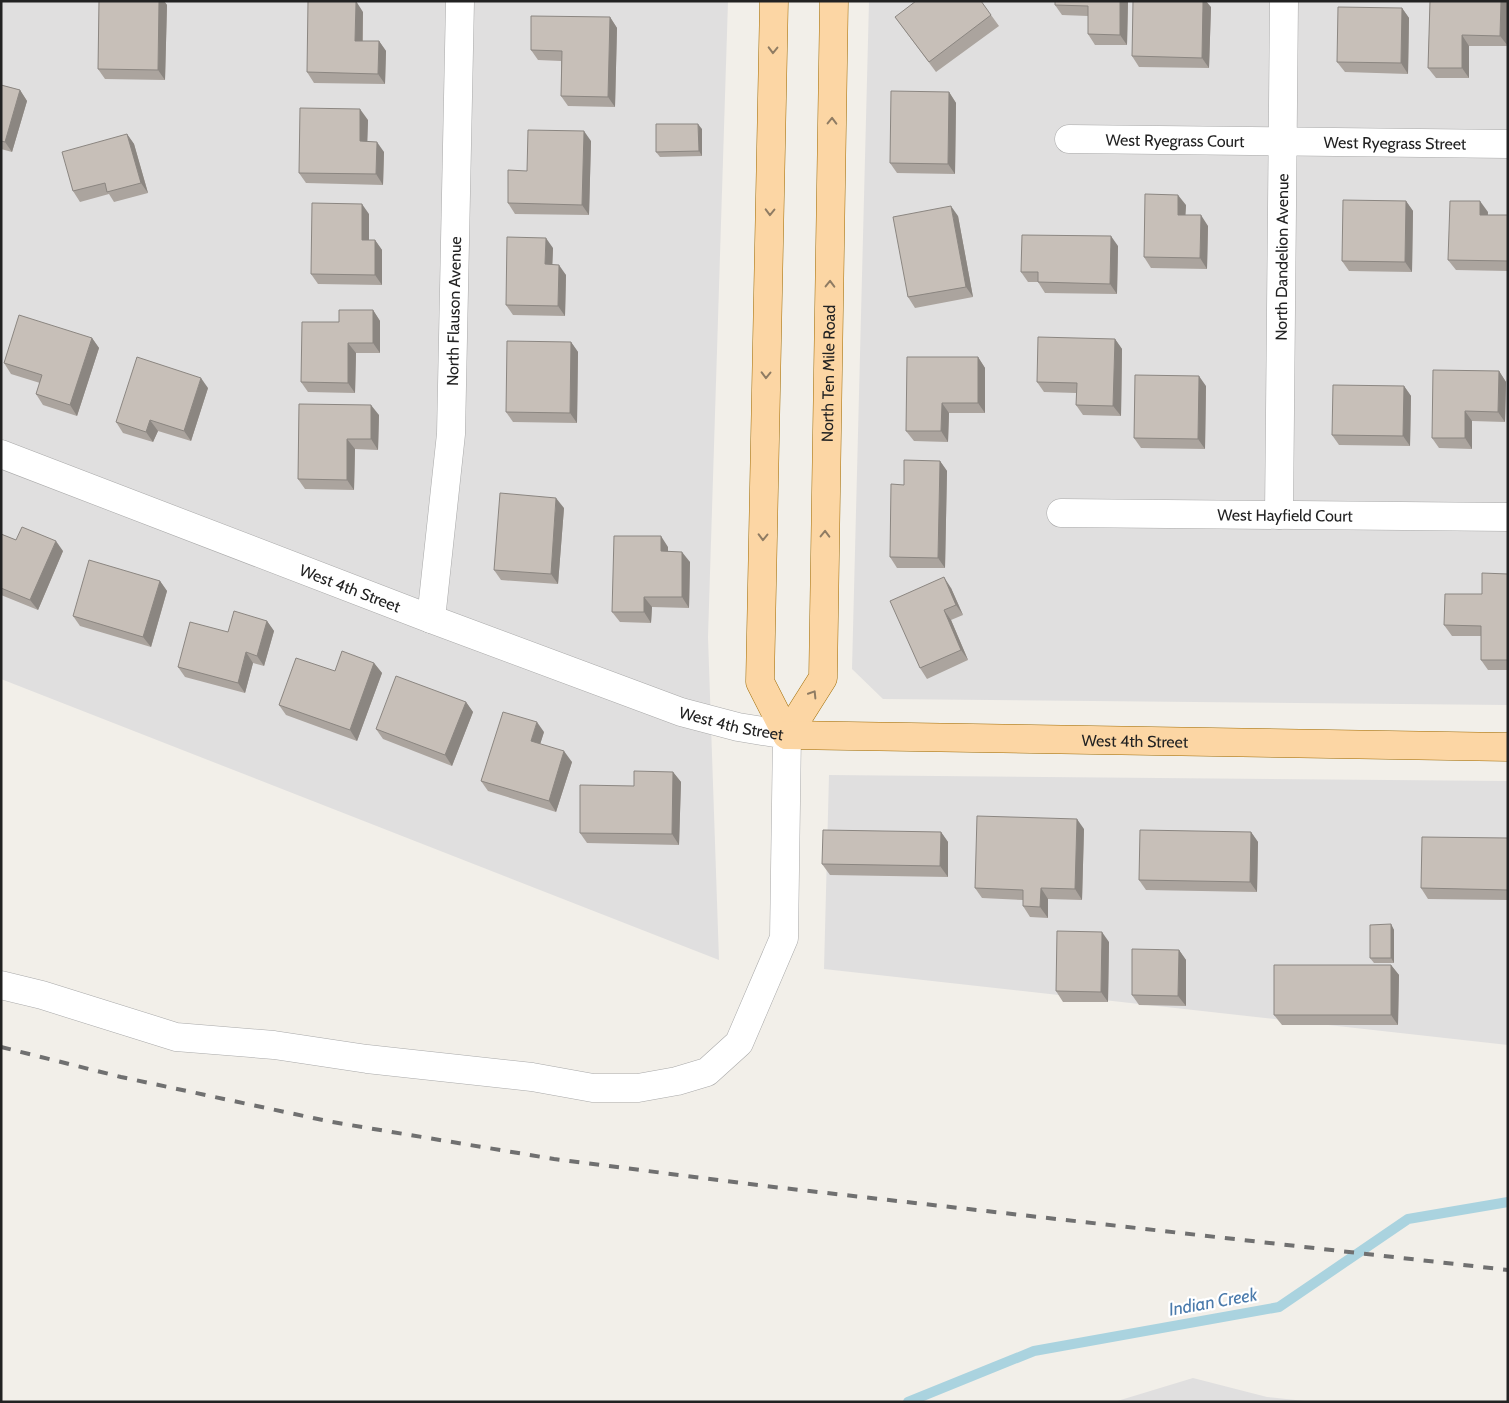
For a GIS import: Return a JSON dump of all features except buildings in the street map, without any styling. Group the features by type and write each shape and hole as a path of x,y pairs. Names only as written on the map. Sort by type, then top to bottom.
{"main road":[{"path":"774,1 760,682 787,735"},
{"name":"North Ten Mile Road","path":"787,735 823,678 834,1"},
{"name":"West 4th Street","path":"787,735 1508,747"}],"street":[{"name":"North Flauson Avenue","path":"431,619 451,434 460,1"},
{"name":"North Dandelion Avenue","path":"1279,515 1284,1"},
{"name":"West Ryegrass Court","path":"1069,139 1283,142"},
{"name":"West Ryegrass Street","path":"1283,142 1508,144"},
{"name":"West 4th Street","path":"1,454 431,619 681,712 738,727 787,735"},
{"name":"West Hayfield Court","path":"1061,513 1508,517"},
{"path":"1,985 42,995 176,1037 274,1044 367,1059 532,1077 593,1088 638,1088 676,1082 707,1072 739,1043 784,938 787,735"}],"shaded area":[{"path":"1,1 728,1 708,637 719,960 1,679"},
{"path":"869,1 1508,1 1508,705 883,699 852,669"},
{"path":"829,775 1508,781 1508,1045 824,969"},
{"path":"1193,1378 1267,1397 1314,1402 1114,1402"}],"waterway":[{"name":"Indian Creek","path":"908,1402 1034,1351 1279,1307 1408,1219 1508,1202"}],"railway":[{"path":"1,1047 121,1077 332,1122 554,1159 765,1186 1508,1270"}]}
